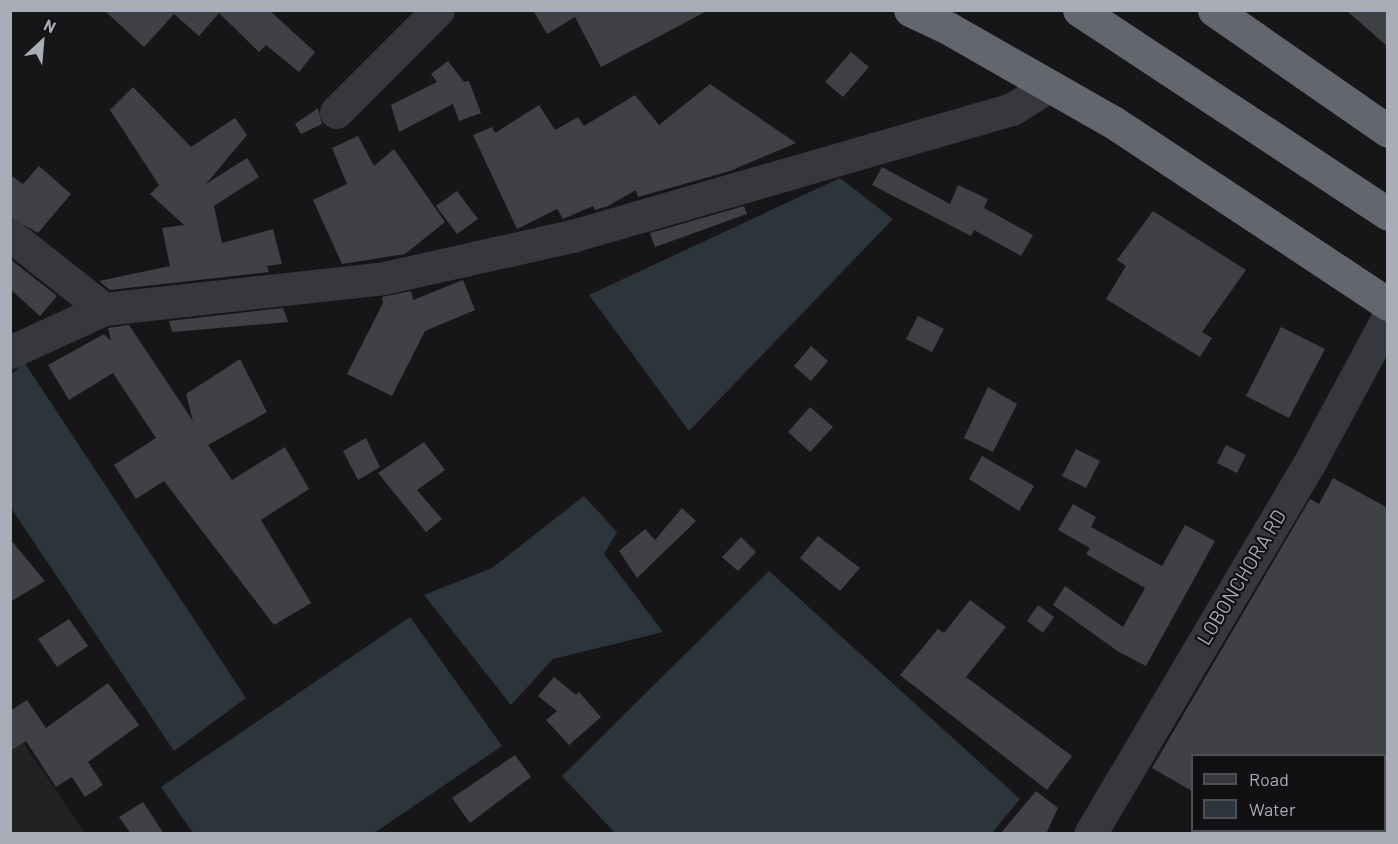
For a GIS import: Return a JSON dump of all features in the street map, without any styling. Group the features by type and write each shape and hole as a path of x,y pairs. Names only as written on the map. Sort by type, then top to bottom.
{"highway":[{"path":"910,10 1113,122 1388,304"},
{"path":"1079,10 1388,214"},
{"path":"1214,10 1388,131"}],"street":[{"path":"336,112 438,10"},
{"path":"10,352 104,309 384,278 572,236 1012,109 1049,86"},
{"path":"10,235 104,309"},
{"name":"LOBONCHORA RD","path":"1089,834 1309,464 1388,317"}],"shaded area":[{"path":"14,729 85,833 11,834 10,732"}],"water":[{"path":"840,178 893,219 689,431 589,295"},
{"path":"24,362 246,698 174,751 11,508 11,375"},
{"path":"584,496 617,532 604,554 663,632 553,659 511,705 424,595 492,568"},
{"path":"769,571 1020,799 992,833 615,833 562,776"},
{"path":"410,617 502,746 374,833 193,833 161,787"}],"building":[{"path":"104,10 269,10 315,52 299,72 266,45 259,52 219,13 199,36 174,14 144,47"},
{"path":"533,10 709,10 601,67 575,17 547,34"},
{"path":"1346,10 1388,10 1388,47"},
{"path":"851,52 869,67 843,97 825,82"},
{"path":"448,61 464,82 469,81 481,113 459,121 453,104 399,132 391,105 437,82 431,74"},
{"path":"710,84 796,143 730,171 638,197 636,190 608,206 595,210 593,206 563,219 557,209 517,229 473,135 492,127 495,133 539,105 555,130 578,117 584,126 635,95 659,125"},
{"path":"133,87 191,147 235,118 247,135 206,184 247,158 259,177 214,206 222,243 273,229 282,264 267,266 269,272 110,290 99,281 170,266 162,228 184,225 150,194 159,185 110,110"},
{"path":"318,108 322,124 301,134 295,124"},
{"path":"358,136 374,166 394,149 445,222 405,254 342,264 313,200 347,184 332,148"},
{"path":"39,166 71,194 38,233 10,217 10,175 23,184"},
{"path":"882,167 950,204 958,185 988,199 984,208 1033,235 1021,256 974,230 971,236 872,185"},
{"path":"457,191 478,219 457,234 436,206"},
{"path":"744,206 747,214 655,247 650,233"},
{"path":"1153,211 1246,270 1202,332 1212,338 1200,357 1106,299 1126,266 1117,260"},
{"path":"10,259 57,296 40,316 10,289"},
{"path":"463,280 475,310 425,331 392,396 347,374 383,303 382,297 411,291 413,300"},
{"path":"283,308 288,322 172,332 169,321"},
{"path":"918,316 944,329 932,352 906,339"},
{"path":"129,325 193,421 186,394 240,359 267,412 208,445 232,480 285,447 309,489 261,520 311,603 274,625 164,481 136,499 114,465 156,438 113,373 69,400 48,365 104,334 111,341 108,328"},
{"path":"1281,327 1325,349 1289,418 1246,396"},
{"path":"811,346 828,361 811,381 794,366"},
{"path":"988,387 1017,404 993,452 964,438"},
{"path":"810,407 833,427 810,452 788,432"},
{"path":"366,438 380,467 358,480 343,451"},
{"path":"424,442 445,470 417,490 442,519 426,532 378,473"},
{"path":"1226,445 1246,455 1237,473 1217,463"},
{"path":"1076,449 1100,461 1086,488 1062,476"},
{"path":"982,456 1034,486 1019,511 969,479"},
{"path":"1333,478 1388,508 1388,756 1386,754 1191,754 1191,790 1152,768 1310,499 1319,504"},
{"path":"1073,504 1096,517 1091,527 1162,566 1185,525 1215,541 1146,666 1119,652 1053,605 1065,586 1123,627 1145,588 1086,554 1090,548 1058,530"},
{"path":"682,508 696,521 637,578 619,551 645,529 655,540"},
{"path":"818,536 860,568 840,591 800,558"},
{"path":"741,537 756,552 738,571 722,557"},
{"path":"10,539 45,581 10,602"},
{"path":"970,600 1006,627 966,677 1072,756 1047,790 900,675 938,629 944,633"},
{"path":"1038,605 1054,617 1043,633 1027,621"},
{"path":"69,619 88,646 57,667 38,639"},
{"path":"554,677 576,695 579,692 601,717 569,745 546,720 557,711 538,696"},
{"path":"108,683 139,725 88,762 103,785 85,797 72,777 56,787 26,741 10,751 10,711 27,700 46,728"},
{"path":"515,755 531,777 470,823 452,798"},
{"path":"1036,791 1058,808 1046,834 1000,834"},
{"path":"143,802 164,834 131,834 119,817"}]}
